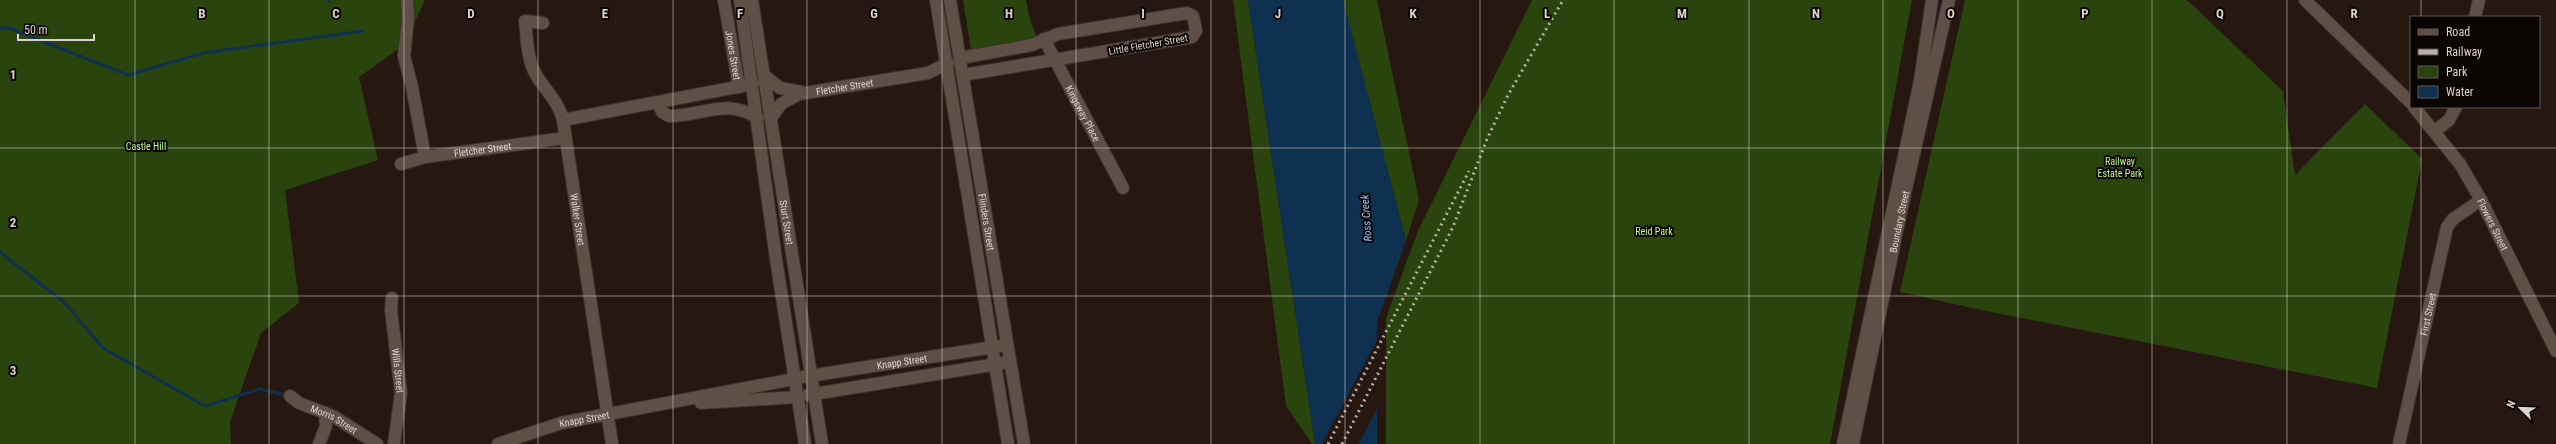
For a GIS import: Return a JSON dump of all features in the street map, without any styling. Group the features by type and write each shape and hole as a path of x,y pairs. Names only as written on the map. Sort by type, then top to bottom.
{"street":[{"path":"407,0 408,20 404,56 426,157"},
{"name":"Jones Street","path":"724,0 735,88 734,100 729,107"},
{"name":"Sturt Street","path":"740,0 794,379 805,444"},
{"name":"Sturt Street","path":"752,0 822,444"},
{"name":"Flinders Street","path":"936,0 1008,444"},
{"name":"Flinders Street","path":"950,0 1024,444"},
{"name":"Boundary Street","path":"1842,444 1920,81 1932,0"},
{"name":"Boundary Street","path":"1853,444 1902,206 1949,0"},
{"path":"2305,0 2410,102"},
{"path":"2475,16 2479,0"},
{"name":"Little Fletcher Street","path":"960,58 1032,45 1058,34 1187,13 1193,16 1196,33 1192,37 963,75"},
{"name":"Walker Street","path":"543,23 525,21 530,58 536,74 558,105 563,120 612,444"},
{"name":"Kingsway Place","path":"1044,39 1123,188"},
{"name":"Fletcher Street","path":"771,118 785,101 804,92 948,69 960,58"},
{"name":"Fletcher Street","path":"948,69 963,75"},
{"path":"765,76 780,88 804,92"},
{"path":"563,120 659,104 668,99 753,84"},
{"path":"659,104 662,112 669,116 729,107 741,109 758,118"},
{"name":"Flowers Street","path":"2415,108 2436,131 2460,164 2481,200 2556,351"},
{"path":"2436,131 2449,120 2455,108"},
{"name":"Fletcher Street","path":"401,164 426,157 565,138"},
{"path":"765,180 780,178"},
{"name":"First Street","path":"2399,444 2447,227 2453,219 2481,200"},
{"name":"Wills Street","path":"392,298 391,317 401,392 394,444"},
{"name":"Knapp Street","path":"498,444 552,425 674,403 811,375 1007,345"},
{"name":"Knapp Street","path":"674,403 763,400 797,397 1010,362"},
{"path":"844,370 847,389"},
{"path":"760,386 763,400"},
{"name":"Morris Street","path":"290,396 295,401 325,413 346,424 377,444"},
{"path":"321,439 326,426 325,413"},
{"path":"321,439 332,426 346,424"}],"green space":[{"name":"Castle Hill","path":"0,0 425,0 404,45 359,77 378,160 285,190 299,303 261,333 230,422 231,444 0,444"},
{"path":"963,0 1026,0 1030,20 1037,38 971,50"},
{"path":"1233,0 1248,0 1315,444 1312,444 1286,406"},
{"path":"1343,0 1377,0 1419,200 1406,241"},
{"name":"Reid Park","path":"1532,0 1912,0 1830,444 1386,444 1386,318 1418,231"},
{"name":"Railway Estate Park","path":"1965,0 2187,0 2283,91 2295,175 2365,104 2422,159 2377,388 1991,312 1900,292"}],"water":[{"name":"Ross Creek","path":"1248,0 1343,0 1406,241 1377,322 1377,444 1315,444"}],"pier":[{"path":"1379,336 1379,404 1359,444 1322,444"}],"waterway":[{"path":"0,28 9,28 128,75 203,53 363,31"},
{"path":"0,252 65,303 103,348 205,406 260,389 281,394"}],"railway":[{"path":"1342,444 1453,227 1487,139 1508,95 1563,0"},
{"path":"1328,444 1469,171"}]}
